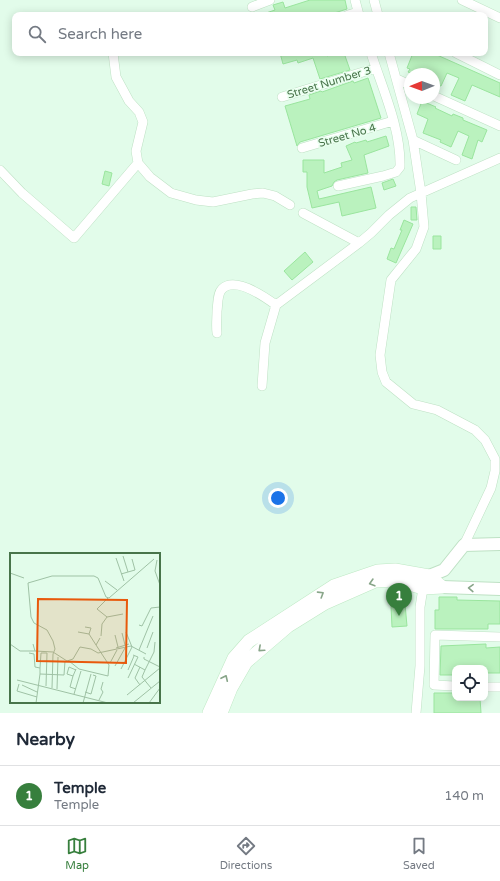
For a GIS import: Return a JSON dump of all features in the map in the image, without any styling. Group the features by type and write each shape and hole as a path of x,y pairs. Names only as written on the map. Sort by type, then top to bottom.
{"main road":[{"path":"209,713 234,658 249,641 334,586 378,571 395,570 442,587"},
{"path":"221,713 231,688 246,662 288,626 325,604 375,582 396,580 426,582"}],"street":[{"path":"252,7 270,0"},
{"path":"355,0 359,12"},
{"path":"374,0 377,12"},
{"path":"462,0 487,12"},
{"path":"488,12 500,18"},
{"path":"113,56 116,77 129,101 139,112 143,122 136,151 138,163 150,177 171,193 196,200 213,202 263,193 275,196 290,205"},
{"path":"338,186 384,176 396,172 400,167 401,155 398,136 372,56"},
{"path":"390,56 413,140 421,193 424,227 416,248 391,280 380,355 382,372 386,382 412,404 437,410 475,430 485,440 498,458 495,471 495,488 464,544 444,570 426,582 420,607 420,666 416,713"},
{"path":"462,56 500,75"},
{"name":"Street Number 3","path":"282,97 376,68"},
{"path":"397,79 404,82"},
{"path":"440,99 500,126"},
{"name":"Street No 4","path":"302,148 393,121"},
{"path":"413,140 456,160"},
{"path":"262,386 265,343 276,305 359,243 410,198 500,158"},
{"path":"0,170 22,193 74,238 138,163"},
{"path":"303,213 359,243"},
{"path":"217,333 216,325 219,294 221,290 229,285 241,286 254,290 276,305"},
{"path":"464,544 500,544"},
{"path":"442,587 500,589"},
{"path":"452,686 434,685 435,635 500,637"},
{"path":"488,687 500,687"}],"building":[{"path":"310,0 345,0 347,9 338,12 269,12 275,10 273,5 283,2 285,8"},
{"path":"281,56 345,56 350,70 320,79 313,58 298,63 297,60 283,64"},
{"path":"412,56 439,56 500,83 500,97 472,85 465,101 451,95 459,78 447,73 441,86 440,68 407,68"},
{"path":"368,78 381,118 300,142 297,146 285,106 310,99 309,95 353,81 354,83"},
{"path":"421,104 429,104 452,116 453,114 463,118 463,120 487,130 482,142 478,140 472,159 462,155 469,136 458,131 451,147 440,142 441,140 423,133 428,119 417,114"},
{"path":"386,136 389,146 364,155 368,173 337,180 332,186 317,191 319,199 371,187 376,208 342,216 339,202 312,208 307,187 307,172 303,172 303,160 324,160 324,173 342,167 341,163 352,160 346,146 355,142 366,140 367,142"},
{"path":"105,171 112,173 109,186 102,184"},
{"path":"393,179 396,186 384,190 382,183"},
{"path":"411,207 416,207 417,220 411,220"},
{"path":"404,220 413,224 396,263 387,259 391,248 394,249 402,230 400,230"},
{"path":"433,236 441,236 441,249 433,249"},
{"path":"305,252 313,262 292,280 284,271"},
{"path":"439,597 457,597 457,600 500,601 500,624 488,624 488,629 435,629 435,610 439,610"},
{"path":"405,604 407,626 392,627 391,606"},
{"path":"486,644 486,648 500,647 500,673 488,673 488,665 452,665 452,675 440,675 441,646"},
{"path":"434,693 452,693 452,701 480,701 481,713 434,713"}],"place":[{"name":"Temple","path":"399,616"}]}
